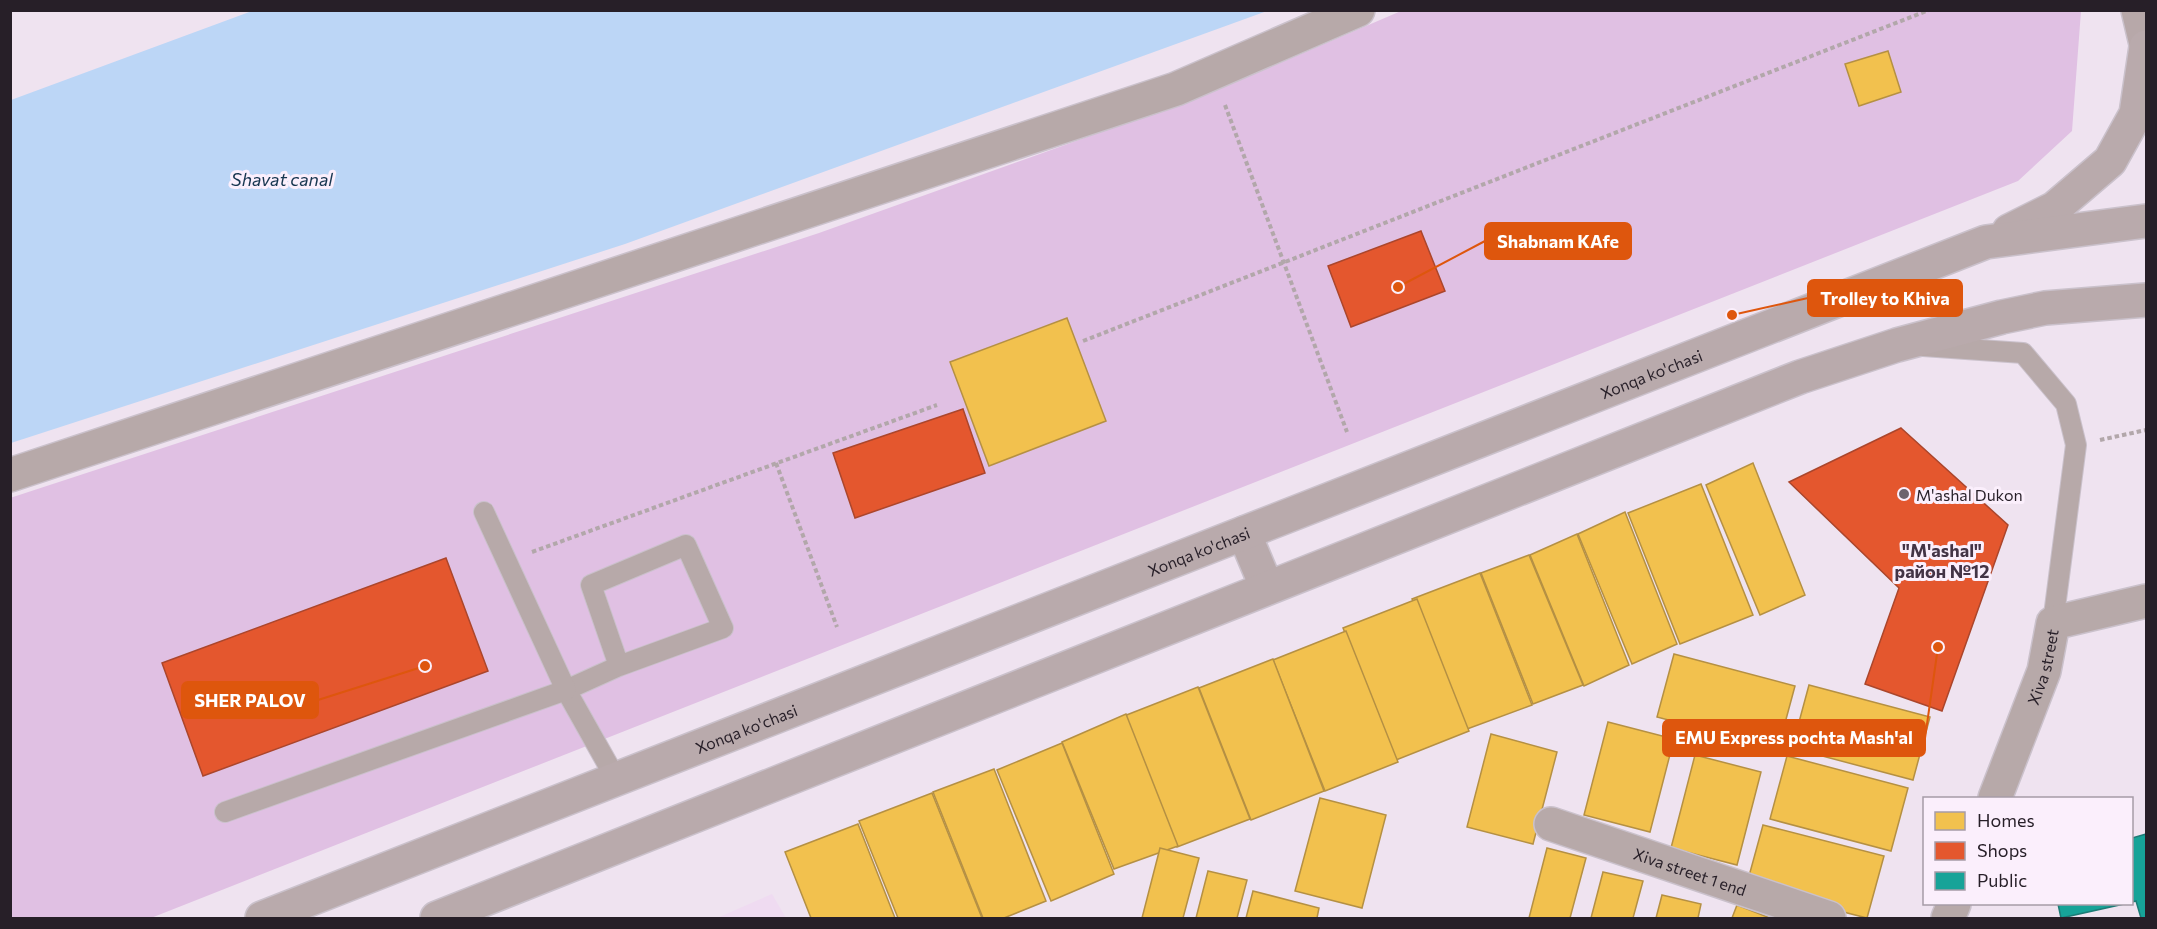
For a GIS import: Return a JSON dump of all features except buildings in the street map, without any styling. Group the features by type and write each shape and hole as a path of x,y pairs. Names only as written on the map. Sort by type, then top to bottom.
{"main road":[{"path":"1986,242 2055,207 2110,161 2136,114 2146,45 2138,10"},
{"name":"Xonqa ko'chasi","path":"262,918 1986,242 2146,221"},
{"path":"437,918 1800,377 1897,345 2002,317 2045,308 2146,300"},
{"path":"1244,533 1267,588"}],"street":[{"path":"10,476 1176,89 1358,10"},
{"name":"Xiva street","path":"1995,797 2044,671 2053,623 2146,601"},
{"name":"Xiva street 1 end","path":"1551,824 1829,918"}],"lane":[{"path":"1897,345 2024,353 2067,404 2076,445 2053,623"},
{"path":"484,512 566,690 616,779"},
{"path":"225,812 566,690 619,666 723,628 686,545 591,585 619,666"}],"path":[{"path":"1083,341 1929,10"},
{"path":"1213,73 1347,432"},
{"path":"531,552 937,405"},
{"path":"2076,445 2146,430"},
{"path":"776,463 837,627"}],"shaded area":[{"path":"1401,11 2081,11 2072,131 2018,181 151,918 11,918 10,498 819,233 1210,93"},
{"path":"772,894 786,918 717,918"}],"water":[{"name":"Shavat canal","path":"252,11 1267,11 625,244 11,443 11,100"}],"place":[{"name":"Shabnam KAfe","path":"1398,287"},
{"name":"Trolley to Khiva","path":"1732,315"},
{"name":"M'ashal Dukon","path":"1904,494"},
{"name":"EMU Express pochta Mash'al","path":"1938,647"},
{"name":"SHER PALOV","path":"425,666"}],"district":[{"name":"\"M'ashal\" район №12","path":"1942,560"}]}
